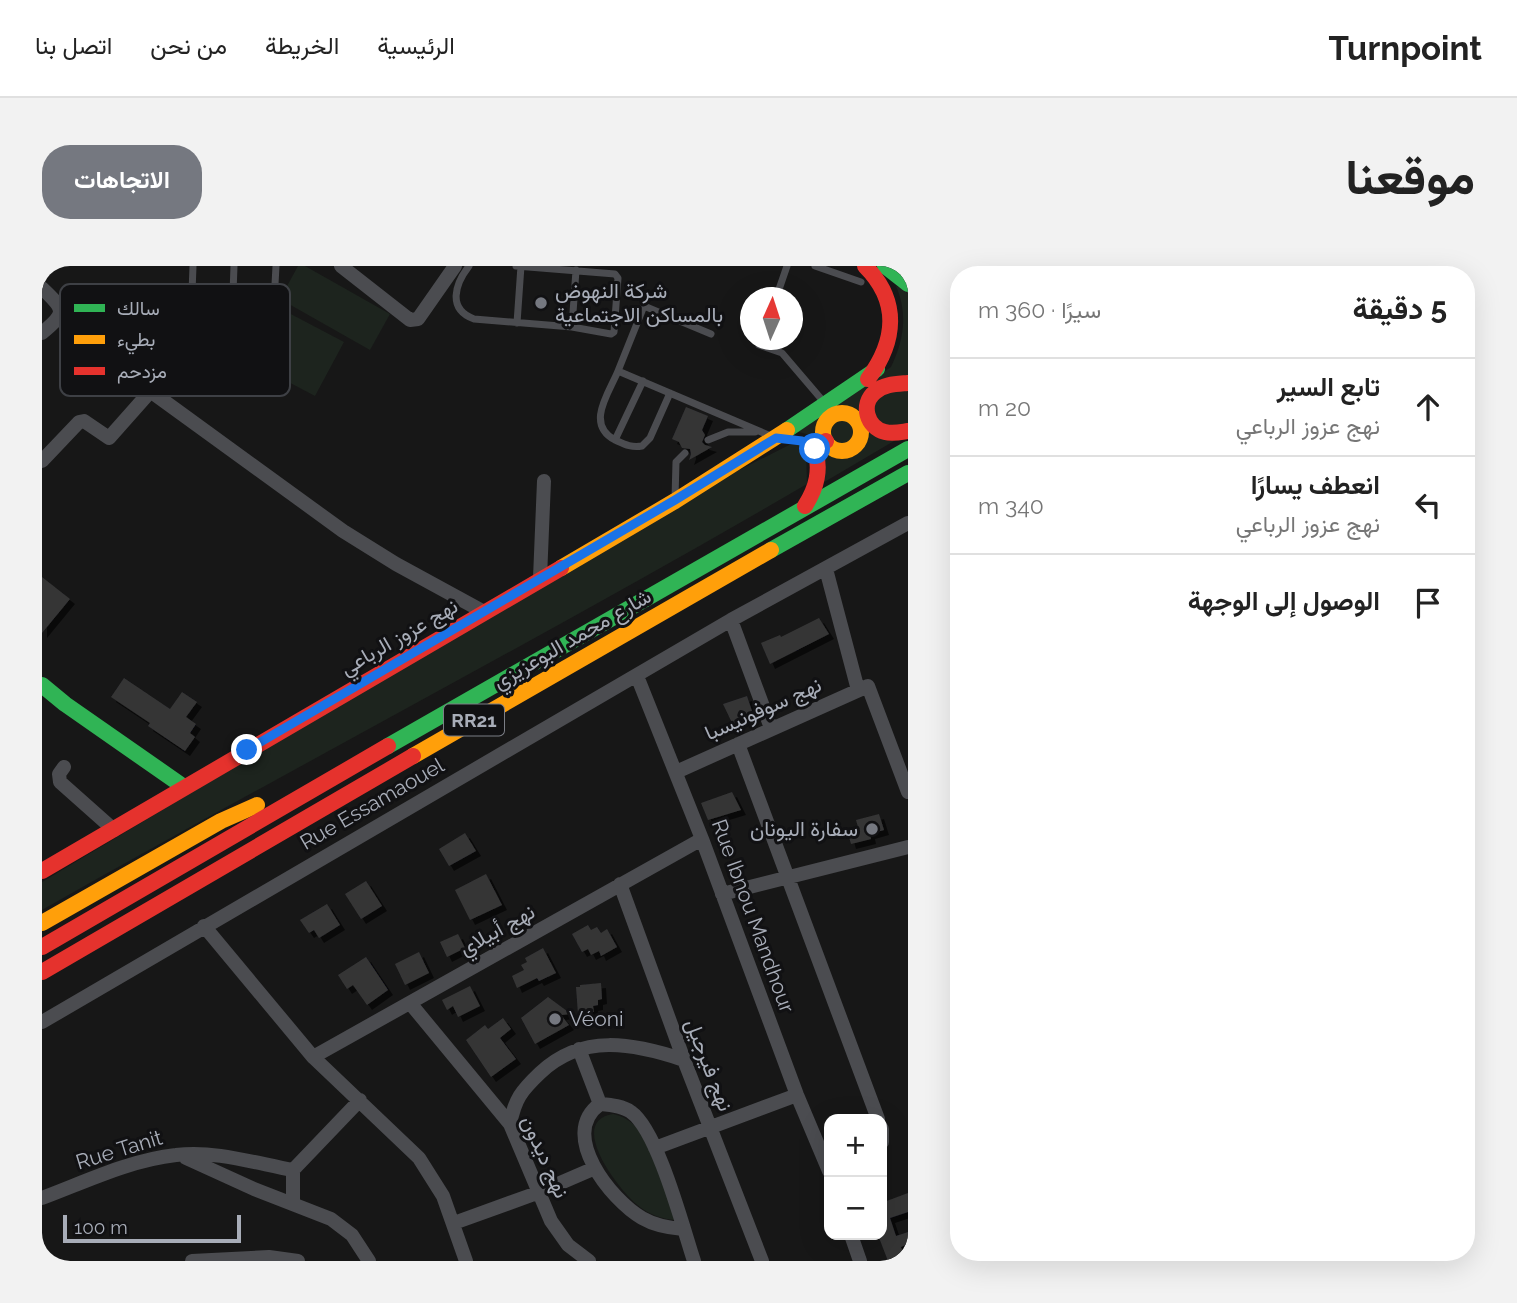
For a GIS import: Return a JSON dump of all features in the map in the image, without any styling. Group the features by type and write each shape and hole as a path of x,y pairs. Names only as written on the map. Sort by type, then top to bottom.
{"main road":[{"path":"805,506 817,483 821,445 830,413 877,369 890,336 891,318 885,291 865,266"},
{"path":"885,266 908,284"},
{"path":"776,435 838,450 853,447 861,435 868,402 874,392 884,386 908,383"},
{"path":"830,413 848,414 882,432 891,434 908,431"},
{"name":"نهج عزوز الرباعي","path":"45,864 114,830 675,500 776,435 830,413"},
{"name":"شارع محمد البوعزيزي","path":"42,947 309,791 908,449"},
{"name":"شارع محمد البوعزيزي","path":"42,972 608,642 908,473"},
{"path":"869,494 908,484"},
{"path":"42,685 184,788"},
{"path":"42,923 232,816 264,802 309,791"},
{"path":"42,990 82,965 117,929"}],"street":[{"path":"341,266 410,320 414,320 455,266"},
{"path":"42,288 60,305"},
{"path":"42,333 58,319 60,313"},
{"path":"42,461 79,422 84,421 109,438 146,396"},
{"path":"157,396 347,534 484,612"},
{"path":"540,578 544,481"},
{"name":"Rue Essamaouel","path":"42,1022 731,620 908,523"},
{"path":"826,569 863,688 908,790"},
{"path":"731,620 771,728"},
{"name":"Rue Ibnou Mandhour","path":"637,676 702,839 797,1095 824,1157"},
{"name":"نهج سوفونيسبا","path":"676,772 863,688"},
{"path":"738,744 876,1114"},
{"path":"64,767 59,774 60,782 114,830"},
{"name":"نهج أبيلاي","path":"313,1057 702,839"},
{"path":"722,894 908,847"},
{"name":"نهج فيرجيل","path":"620,884 684,1060 762,1261"},
{"path":"204,926 313,1057 419,1158 443,1196 466,1261"},
{"name":"نهج ديدون","path":"410,1003 510,1124 551,1222 568,1245 589,1261"},
{"path":"510,1124 514,1103 530,1083 554,1059 579,1049 605,1045 637,1046 684,1060"},
{"path":"579,1049 600,1104"},
{"path":"655,1148 797,1095"},
{"path":"293,1203 293,1170 360,1100"},
{"path":"683,1229 642,1218 626,1206 595,1168 584,1136 584,1125 600,1104 615,1105 631,1111 639,1119 655,1148 683,1229 694,1261"},
{"path":"178,1155 343,1226 369,1261"},
{"name":"Rue Tanit","path":"42,1198 121,1168 178,1155 221,1156 293,1170"},
{"path":"454,1223 595,1168"},
{"path":"853,1240 860,1261"},
{"path":"192,1261 269,1257 298,1261"}],"lane":[{"path":"192,284 193,266"},
{"path":"233,284 234,266"},
{"path":"275,284 276,266"},
{"path":"469,266 458,282 456,293 458,307 463,315 474,319 572,327 611,334 616,329 618,278 615,274 516,266"},
{"path":"517,323 522,266"},
{"path":"780,287 787,266"},
{"path":"815,266 860,282"},
{"path":"572,327 576,270"},
{"path":"670,393 645,444 634,447 603,432 599,417 644,306 711,334"},
{"path":"773,350 782,353 830,413"},
{"path":"618,371 776,435"},
{"path":"615,440 643,381"},
{"path":"708,440 728,432 744,430 776,435"},
{"path":"675,500 676,462 685,453"}],"shaded area":[{"path":"298,266 305,266 390,314 370,350 290,305 288,284"},
{"path":"896,286 908,294 908,431 821,484 814,436 795,431 891,367 903,327 902,307"},
{"path":"290,314 344,342 315,396 290,383"},
{"path":"799,444 806,447 807,484 42,910 42,882 682,499 789,445"},
{"path":"613,1114 639,1129 648,1142 661,1173 675,1220 657,1216 640,1207 610,1174 595,1143 594,1130 600,1119"}],"building":[{"path":"686,407 708,416 702,430 705,435 702,442 712,447 689,460 690,449 682,448 679,442 672,439"},
{"path":"42,577 70,599 42,633"},
{"path":"819,618 829,634 770,664 761,643 780,635 781,637"},
{"path":"124,678 170,709 182,692 197,702 186,717 196,724 190,733 195,737 185,751 111,697"},
{"path":"747,696 754,717 733,725 723,704"},
{"path":"732,792 741,810 708,820 701,803"},
{"path":"879,814 884,830 870,834 871,839 851,844 847,830 858,827 856,820"},
{"path":"465,833 476,851 449,866 439,849"},
{"path":"486,874 502,905 470,920 455,890"},
{"path":"366,881 382,906 361,919 345,894"},
{"path":"327,904 340,925 319,938 314,930 309,933 300,920"},
{"path":"588,925 591,930 597,927 601,933 607,929 617,947 601,956 599,951 591,955 588,949 582,952 572,934"},
{"path":"458,934 465,948 447,957 440,942"},
{"path":"543,948 556,973 539,981 537,978 517,988 512,976 524,970 521,965 527,962 525,958"},
{"path":"419,952 429,973 405,985 395,964"},
{"path":"366,957 388,990 367,1005 353,985 347,989 338,975"},
{"path":"601,983 602,999 598,1000 598,1005 593,1006 594,1012 578,1014 576,987"},
{"path":"470,986 480,1006 458,1017 453,1006 447,1010 442,1000"},
{"path":"548,997 571,1014 561,1015 569,1025 535,1044 521,1018"},
{"path":"503,1018 511,1029 500,1038 516,1059 491,1077 466,1040 485,1025 488,1029"},
{"path":"908,1193 908,1212 890,1218 896,1236 908,1232 908,1244 901,1247 906,1261 888,1261 880,1240 887,1240 887,1201"}],"traffic: fast":[{"path":"885,266 908,284"},
{"path":"787,430 877,369"},
{"path":"388,746 908,449"},
{"path":"771,550 908,473"},
{"path":"42,685 184,787"}],"traffic: slow":[{"path":"842,413 855,419 861,432 855,445 842,451 829,445 823,432 829,419 842,413"},
{"path":"561,568 675,501 787,430"},
{"path":"413,756 771,550"},
{"path":"42,923 221,821 257,805"}],"traffic: jam":[{"path":"865,266 884,293 890,321 884,350 868,379"},
{"path":"908,383 882,387 870,397 867,409 870,421 879,430 891,433 908,431"},
{"path":"805,506 817,478 815,448 826,441"},
{"path":"42,871 561,568"},
{"path":"42,947 388,746"},
{"path":"42,972 413,756"}],"place":[{"name":"شركة النهوض بالمساكن الاجتماعية","path":"541,303"},
{"name":"سفارة اليونان","path":"872,829"},
{"name":"Véoni","path":"555,1019"}],"route":[{"path":"247,750 776,438 802,441 815,449"}]}
